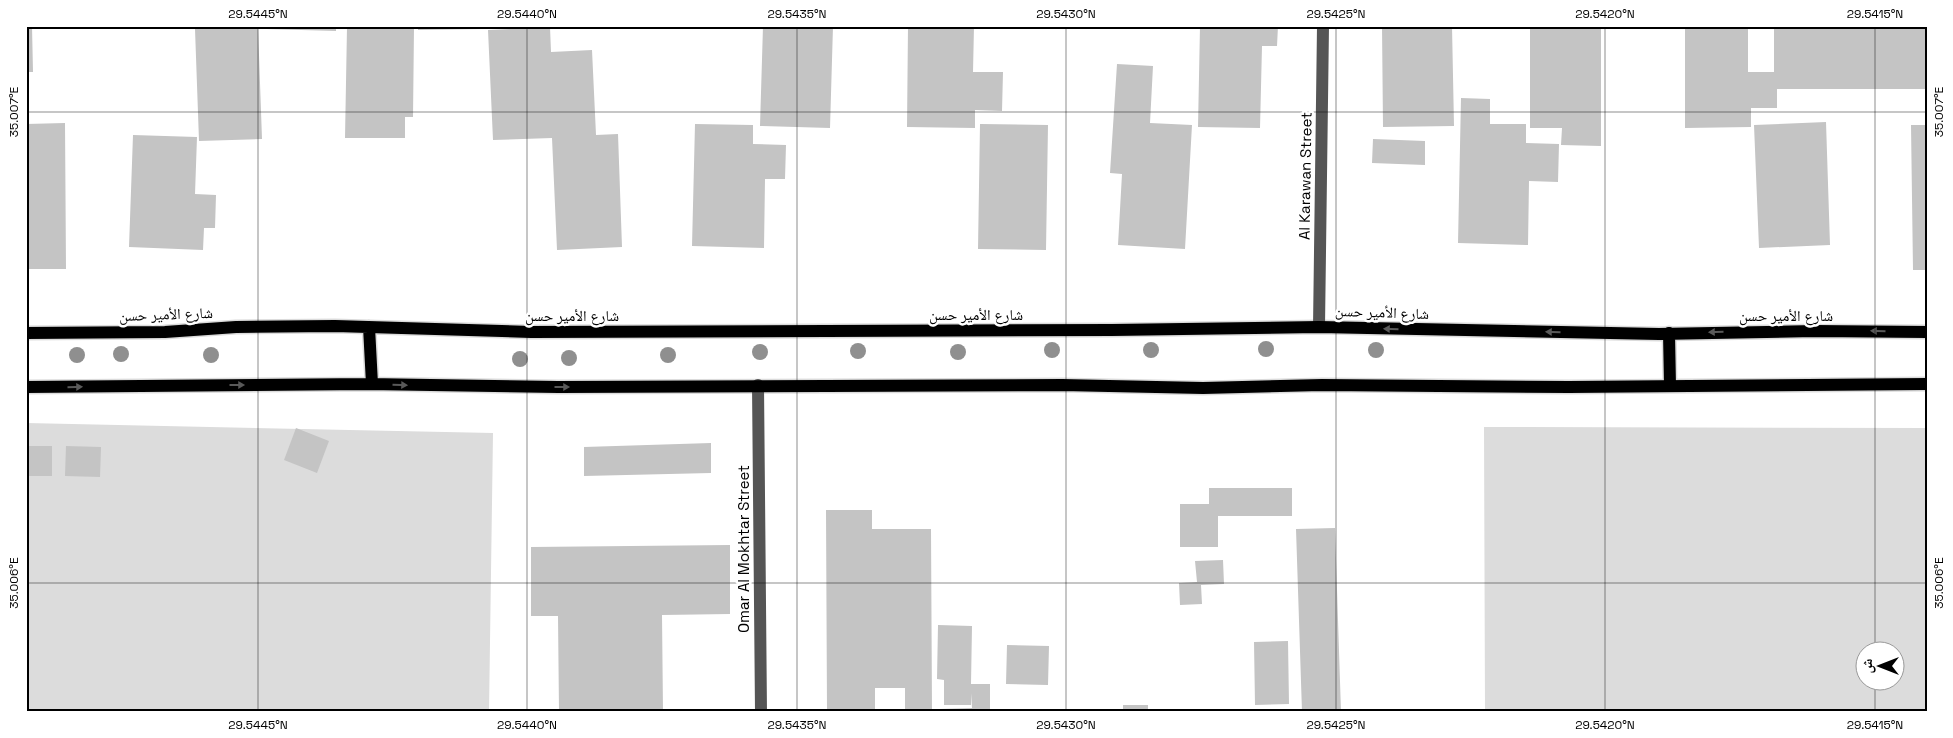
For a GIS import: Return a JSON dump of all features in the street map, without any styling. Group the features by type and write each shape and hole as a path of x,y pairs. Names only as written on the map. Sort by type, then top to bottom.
{"main road":[{"name":"شارع الأمير حسن","path":"26,333 165,332 266,327 541,332 1112,330 1320,326 1482,331 1669,333 1927,332"},
{"path":"369,328 372,384"},
{"path":"1669,333 1670,386"},
{"path":"26,387 372,384 558,387 1062,386 1203,388 1322,385 1670,386 1927,384"}],"street":[{"name":"Al Karawan Street","path":"1320,326 1323,26"},
{"name":"Omar Al Mokhtar Street","path":"758,386 761,712"}],"shaded area":[{"path":"26,423 493,433 489,712 26,712"},
{"path":"1484,427 1927,428 1927,712 1485,712"}],"building":[{"path":"26,26 32,26 33,72 26,72"},
{"path":"266,26 336,26 336,31 266,29"},
{"path":"418,26 482,26 482,29 418,30"},
{"path":"763,26 833,26 830,128 760,126"},
{"path":"908,26 974,26 973,72 1003,72 1002,111 975,110 975,128 907,127"},
{"path":"1200,26 1278,26 1277,46 1262,46 1260,128 1198,127"},
{"path":"1382,26 1452,26 1454,126 1383,127"},
{"path":"1530,26 1601,26 1601,146 1561,145 1562,128 1530,128"},
{"path":"1685,26 1748,26 1748,72 1774,72 1774,26 1927,26 1927,89 1777,89 1777,108 1751,108 1751,127 1685,128"},
{"path":"258,27 262,139 199,141 195,29"},
{"path":"347,27 414,27 413,117 405,117 405,138 345,138"},
{"path":"550,27 551,52 592,50 596,135 618,134 622,247 557,250 552,138 493,140 488,30"},
{"path":"1117,64 1153,66 1150,123 1192,125 1185,249 1118,245 1122,174 1110,173"},
{"path":"1461,98 1490,99 1490,124 1526,124 1526,143 1559,144 1558,182 1529,181 1528,245 1458,243"},
{"path":"1826,122 1830,245 1759,248 1754,125"},
{"path":"65,123 66,269 26,269 26,124"},
{"path":"695,124 753,125 753,144 786,145 785,179 765,179 764,248 692,246"},
{"path":"980,124 1048,125 1046,250 978,249"},
{"path":"1911,125 1927,125 1927,270 1913,270"},
{"path":"133,135 197,137 195,194 216,195 215,228 204,228 203,250 129,247"},
{"path":"1373,139 1425,141 1425,165 1372,163"},
{"path":"296,428 329,441 317,473 284,460"},
{"path":"711,443 711,473 584,476 584,447"},
{"path":"26,446 52,446 52,476 26,476"},
{"path":"66,446 101,447 100,477 65,476"},
{"path":"1209,488 1292,488 1292,516 1218,516 1218,547 1180,547 1180,504 1209,504"},
{"path":"826,510 872,510 872,529 931,529 932,712 905,712 905,688 875,688 875,712 827,712"},
{"path":"1335,528 1341,712 1302,712 1296,529"},
{"path":"730,545 730,614 662,615 663,712 559,712 558,616 531,616 531,547"},
{"path":"1223,560 1224,584 1201,585 1202,604 1180,605 1179,583 1197,582 1195,561"},
{"path":"938,625 972,626 971,684 990,684 990,712 939,712 939,709 972,708 971,693 971,705 944,705 944,680 937,679"},
{"path":"1288,641 1289,704 1255,705 1254,642"},
{"path":"1007,645 1049,646 1048,685 1006,684"},
{"path":"1123,705 1148,705 1148,712 1123,712"},
{"path":"1111,709 1111,712 1062,712 1062,710"}]}
